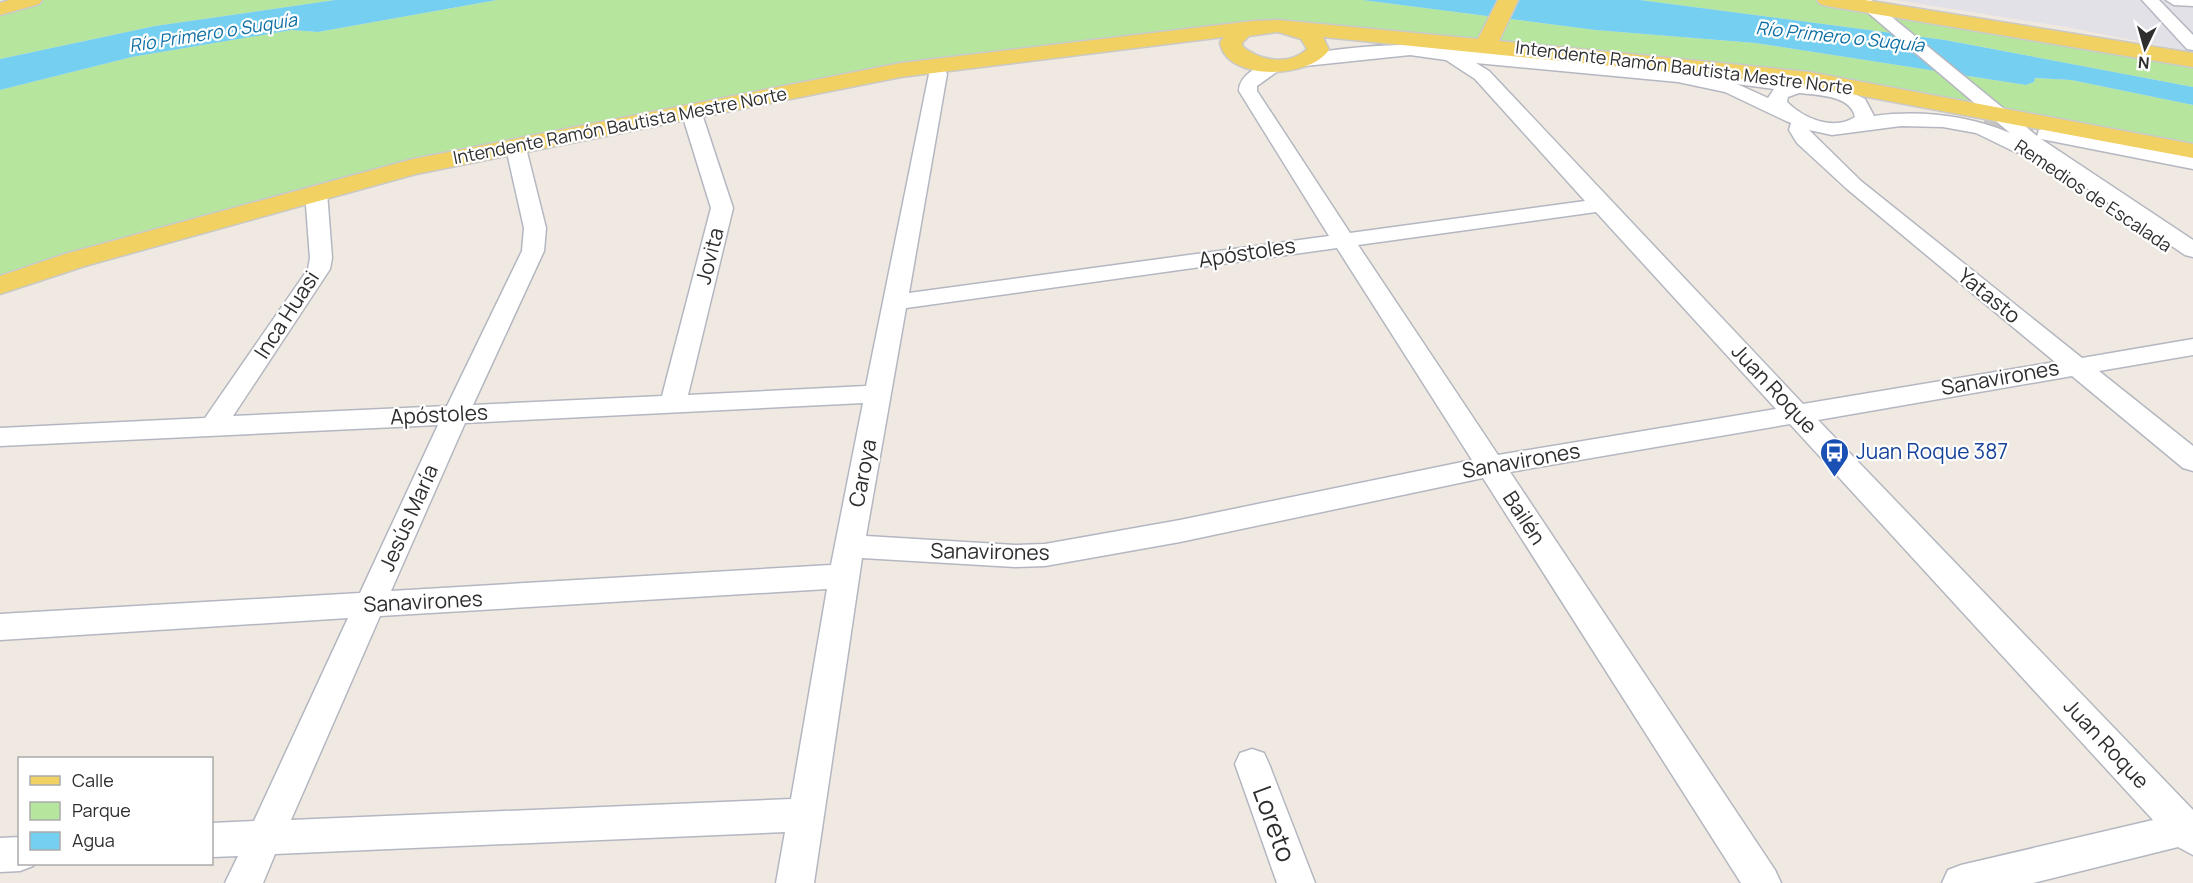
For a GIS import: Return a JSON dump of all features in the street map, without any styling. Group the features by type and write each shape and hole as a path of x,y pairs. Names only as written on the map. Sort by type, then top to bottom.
{"main road":[{"path":"0,9 33,0"},
{"path":"1490,37 1508,0"},
{"path":"1827,0 2193,60"},
{"path":"1253,27 1234,36 1231,42 1232,49 1248,60 1276,66 1305,61 1318,50 1317,43 1302,32 1278,26"},
{"name":"Intendente Ramón Bautista Mestre Norte","path":"0,285 75,260 413,167 933,65 1253,27 1278,26 1490,37 1588,56 1809,79 1990,118 2193,151"}],"street":[{"path":"2150,0 2193,45"},
{"path":"2174,0 2193,2"},
{"path":"1871,9 1990,118"},
{"path":"1305,61 1397,50 1448,53 1497,60 1692,78 1731,88 1797,119 1841,128 1919,118 1990,118"},
{"name":"Juan Roque","path":"1448,53 1482,75 1601,205 2190,831"},
{"path":"1588,56 1990,118"},
{"name":"Caroya","path":"795,883 849,546 938,74 933,65"},
{"name":"Bailén","path":"1276,66 1257,75 1248,85 1248,91 1762,883"},
{"name":"Yatasto","path":"1798,87 1781,93 1777,98 1783,110 1797,119 1804,139 1854,185 2193,461"},
{"path":"1840,94 1861,106 1865,119 1860,124"},
{"name":"Jovita","path":"673,402 722,208 691,111"},
{"name":"Remedios de Escalada","path":"1990,118 2193,250"},
{"name":"Remedios de Escalada","path":"1990,118 2006,138 2193,263"},
{"name":"Remedios de Escalada","path":"2193,163 2046,134 2050,140 2193,237"},
{"name":"Jesús María","path":"244,883 456,414 533,251 535,228 516,148"},
{"name":"Inca Huasi","path":"213,426 319,269 321,258 316,192"},
{"name":"Apóstoles","path":"894,302 1601,205"},
{"name":"Sanavirones","path":"849,546 1015,556 1045,555 1180,531 1491,466 2193,346"},
{"name":"Apóstoles","path":"0,437 878,393"},
{"name":"Sanavirones","path":"0,627 845,576"},
{"name":"Loreto","path":"1252,764 1296,883"},
{"path":"213,840 806,815"},
{"path":"1961,883 2190,831"},
{"path":"0,855 18,854"}],"shaded area":[{"path":"1896,0 2193,0 2193,52 2066,27"}],"green space":[{"path":"32,0 335,0 155,26 0,59 0,9"},
{"path":"497,0 1362,0 1595,30 1755,43 2026,85 2034,82 2035,78 2071,80 2193,105 2193,151 1809,79 1290,28 933,65 413,167 0,285 0,90 132,57 292,30 318,32"},
{"path":"1640,0 1827,0 2193,60 2193,87 1945,40"}],"water":[{"name":"Río Primero o Suquía","path":"335,0 497,0 318,32 292,30 132,57 0,90 0,59 155,26"},
{"name":"Río Primero o Suquía","path":"1362,0 1640,0 1945,40 2193,87 2193,105 2071,80 2035,78 2034,82 2026,85 1755,43 1595,30"}],"tunnel":[{"path":"1984,121 2046,134"}],"place":[{"name":"Juan Roque 387","path":"1835,478"}]}
